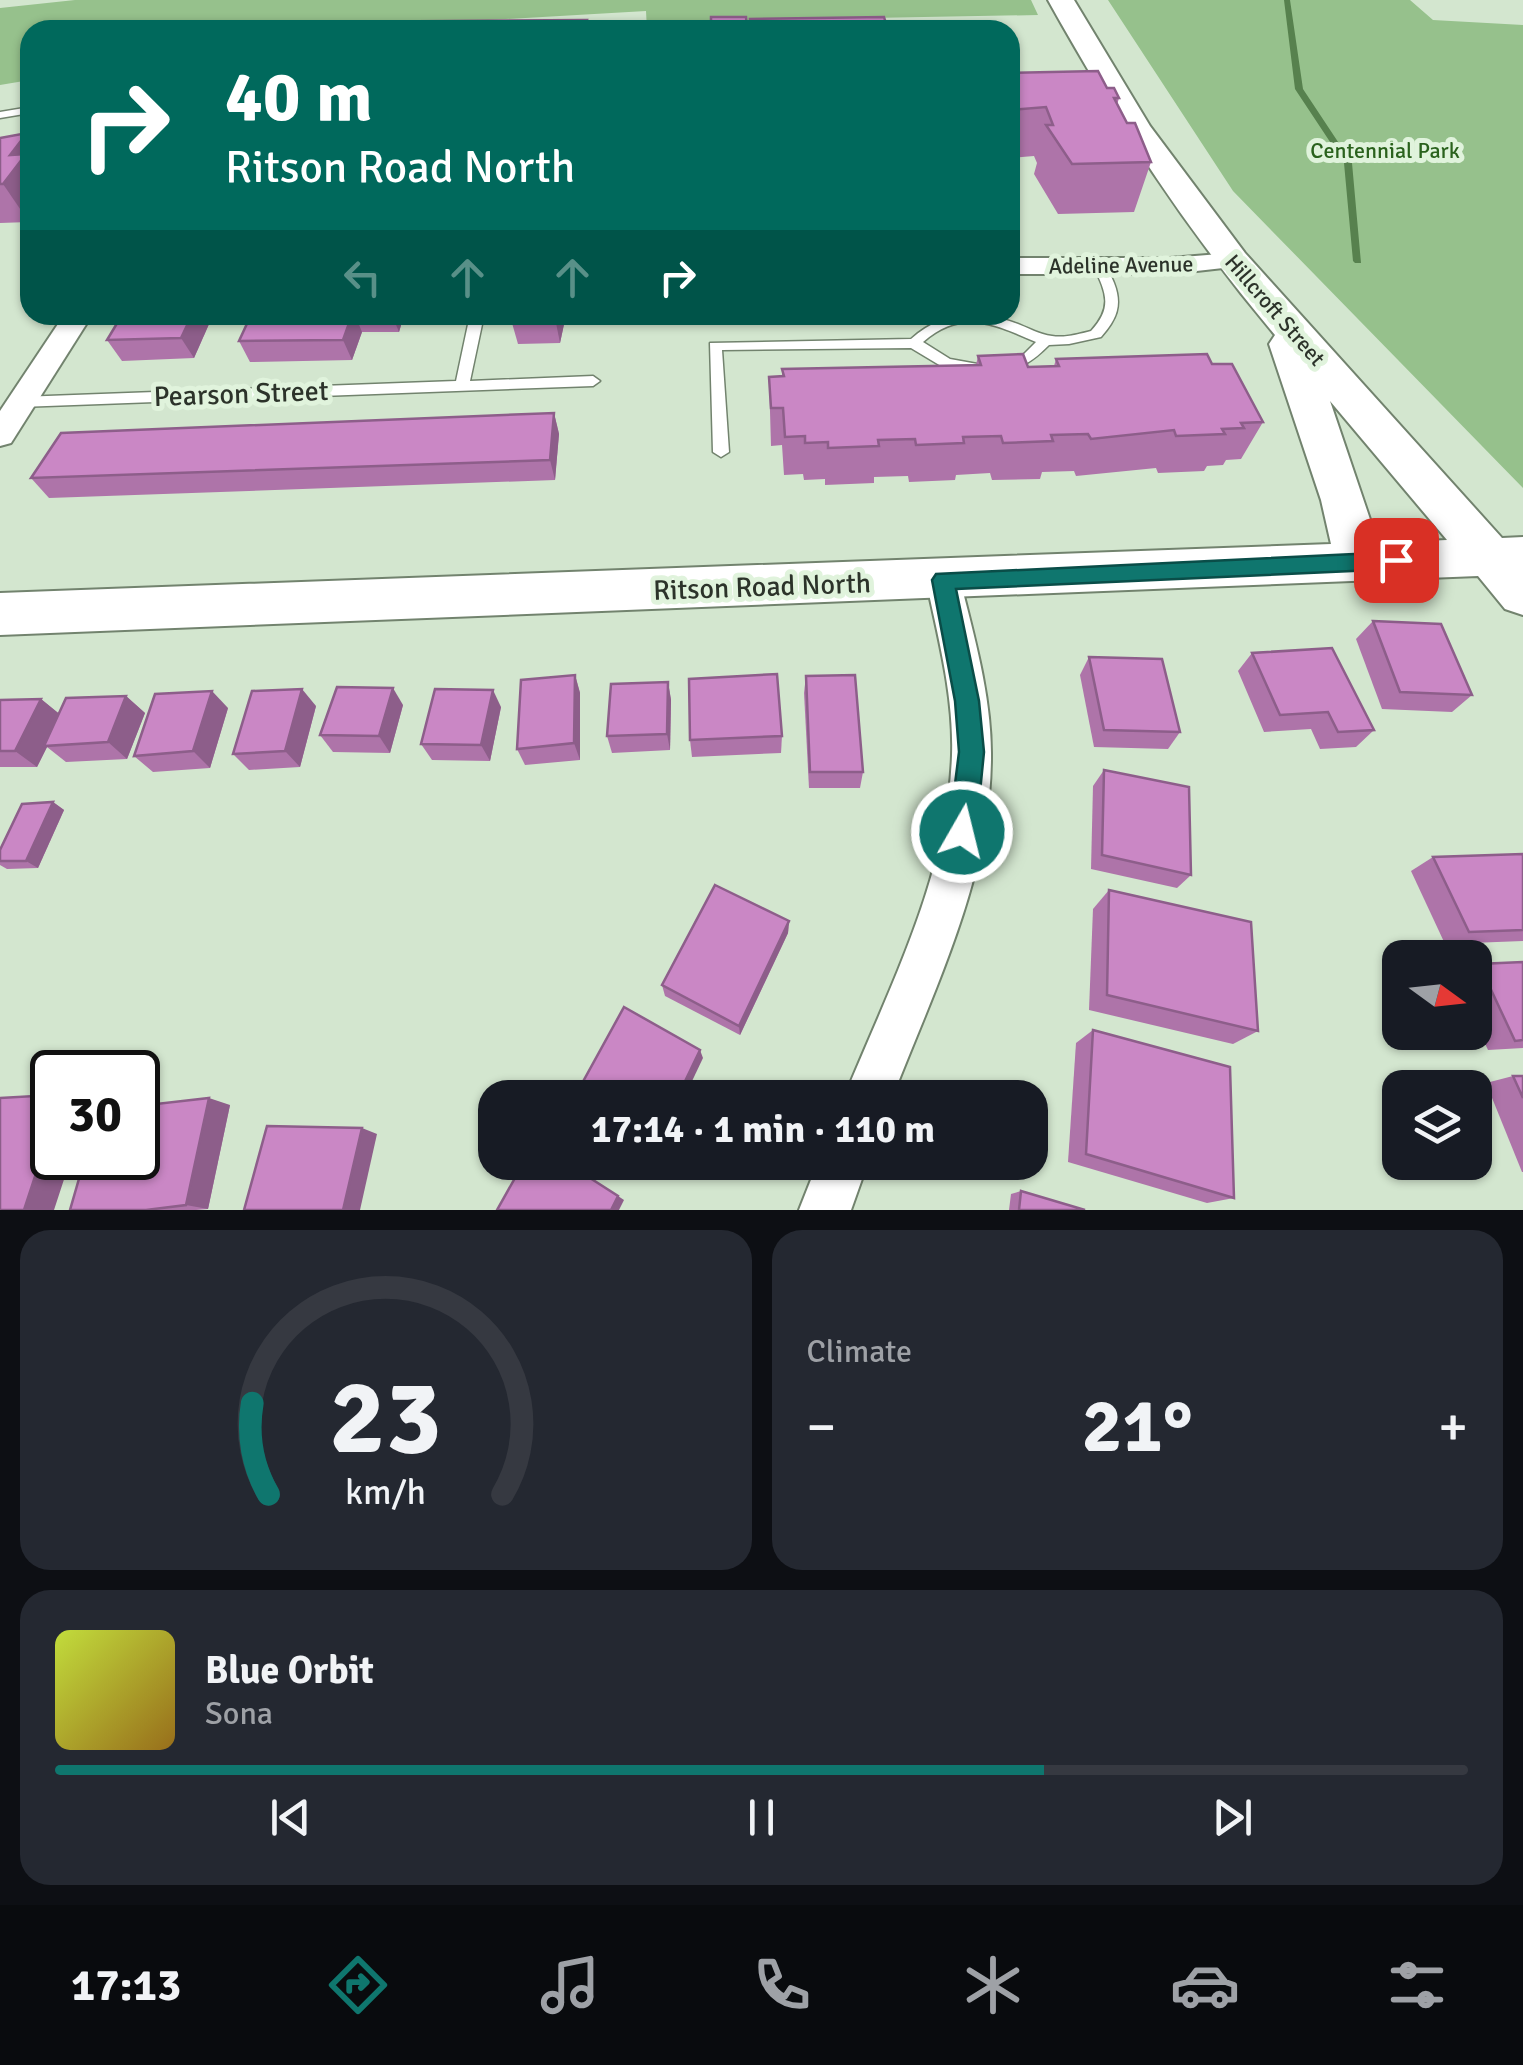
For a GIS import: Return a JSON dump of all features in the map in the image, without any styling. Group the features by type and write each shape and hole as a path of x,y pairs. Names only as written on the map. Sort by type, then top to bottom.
{"main road":[{"name":"Hillcroft Street","path":"1061,0 1094,82 1182,196 1270,303 1507,556 1523,595"},
{"path":"1270,303 1287,338 1344,500 1358,561"},
{"name":"Ritson Road North","path":"0,614 1507,556"}],"street":[{"name":"Adeline Avenue","path":"1020,266 1100,267 1232,260"},
{"path":"0,435 71,325"},
{"path":"875,1080 942,906 968,806 972,752 967,701 944,580"},
{"path":"825,1210 836,1180"}],"lane":[{"path":"1014,325 1045,341 1096,334 1110,320 1116,301 1100,267"},
{"path":"462,386 475,325"},
{"path":"914,344 940,325"},
{"path":"721,452 715,346 914,344 946,364 982,368 1027,359 1045,341"},
{"name":"Pearson Street","path":"20,402 593,381"}],"green space":[{"path":"75,0 1031,0 1038,15 646,20 646,11 490,20 20,20 20,82 0,85 0,8"},
{"name":"Centennial Park","path":"1108,0 1410,0 1433,20 1523,25 1523,488 1233,191"}],"building":[{"path":"746,17 746,20 711,20"},
{"path":"884,17 885,20 750,20"},
{"path":"1098,71 1107,88 1114,88 1119,98 1114,98 1127,123 1135,123 1151,162 1072,164 1046,125 1053,125 1046,107 1020,109 1020,73"},
{"path":"20,134 20,142 10,155 20,154 20,162 3,184 0,184 0,138"},
{"path":"116,325 187,325 181,338 107,340"},
{"path":"246,325 348,325 343,340 239,341"},
{"path":"1023,354 1028,367 1059,366 1056,359 1207,354 1212,364 1232,364 1263,422 1222,429 1225,434 1176,436 1174,430 1091,439 1088,434 1051,435 1053,441 1003,443 1001,436 963,437 964,443 916,445 915,439 878,440 879,446 828,448 828,442 805,443 805,436 785,437 783,408 771,408 769,377 784,376 782,369 981,365 978,356"},
{"path":"554,413 550,460 31,478 61,433"},
{"path":"1373,621 1441,624 1472,695 1400,692"},
{"path":"1332,648 1374,730 1338,732 1328,712 1280,715 1252,653"},
{"path":"1089,657 1162,659 1180,732 1104,730"},
{"path":"777,674 782,736 690,740 689,679"},
{"path":"575,675 574,743 517,749 521,680"},
{"path":"855,675 863,772 810,772 806,676"},
{"path":"668,682 667,734 607,736 611,684"},
{"path":"337,687 393,688 379,736 320,735"},
{"path":"302,689 285,751 233,754 252,691"},
{"path":"435,689 493,690 481,745 421,744"},
{"path":"212,691 193,751 134,756 155,694"},
{"path":"126,696 108,742 44,746 66,698"},
{"path":"41,699 15,751 0,751 0,700"},
{"path":"1104,770 1189,787 1191,875 1102,855"},
{"path":"53,802 26,861 0,861 0,850 22,804"},
{"path":"1523,854 1523,930 1469,932 1433,857"},
{"path":"715,885 789,921 739,1026 662,985"},
{"path":"1109,890 1251,922 1258,1031 1107,995"},
{"path":"1523,962 1523,1040 1515,1041 1492,992 1492,963"},
{"path":"624,1007 700,1050 686,1080 584,1080"},
{"path":"1093,1030 1230,1067 1234,1198 1086,1154"},
{"path":"1513,1076 1523,1076 1523,1098"},
{"path":"30,1096 30,1180 34,1180 24,1210 0,1210 0,1098"},
{"path":"209,1098 186,1205 146,1210 70,1210 79,1180 160,1180 160,1104"},
{"path":"267,1126 362,1128 343,1210 244,1210"},
{"path":"514,1180 593,1180 618,1196 611,1210 497,1210"},
{"path":"1021,1191 1085,1210 1019,1210"}],"waterway":[{"path":"1287,0 1299,89 1348,163 1358,261"}],"route":[{"path":"962,832 972,752 967,701 944,580 1396,560"}]}
